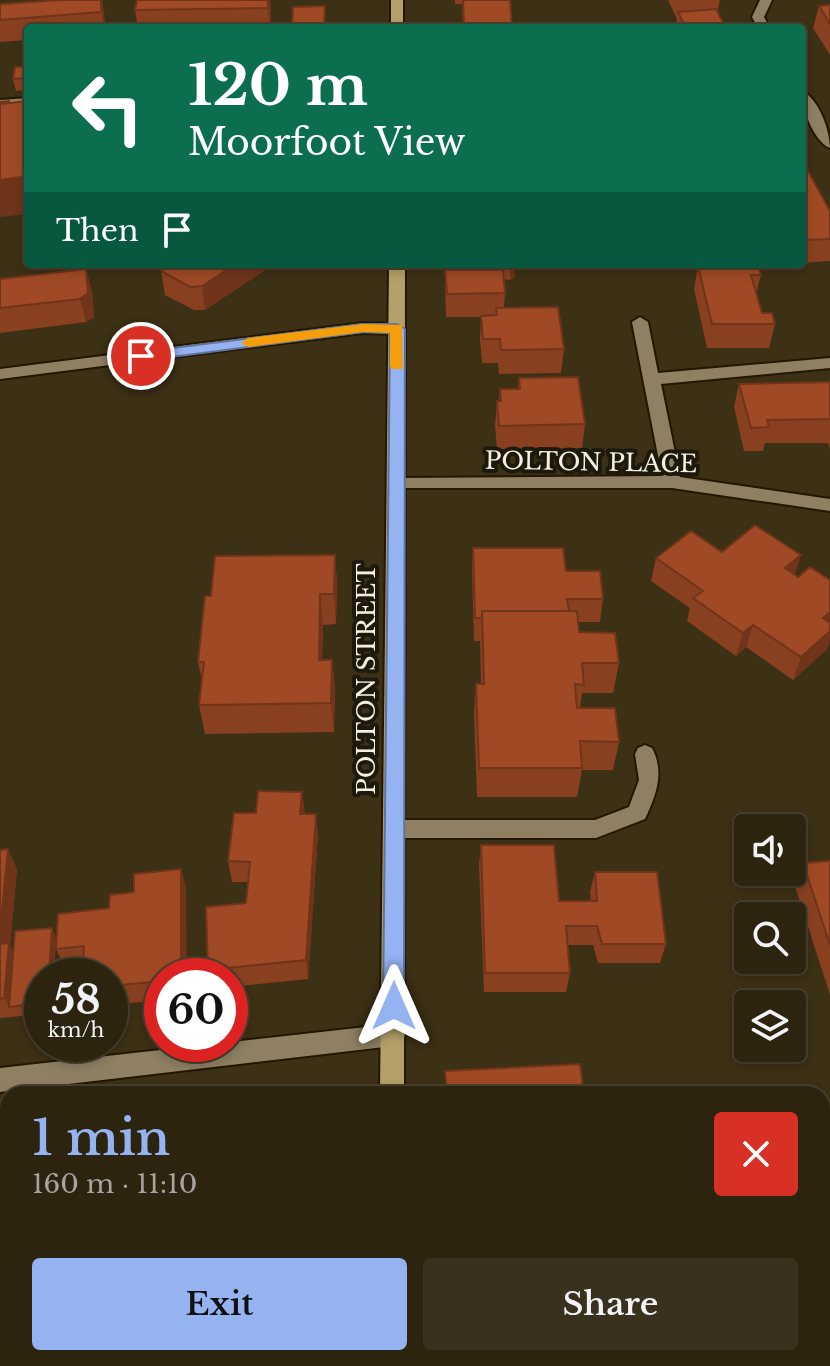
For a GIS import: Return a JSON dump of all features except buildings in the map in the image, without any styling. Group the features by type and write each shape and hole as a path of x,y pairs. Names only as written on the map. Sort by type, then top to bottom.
{"main road":[{"path":"397,0 397,24"},
{"name":"POLTON STREET","path":"392,1086 397,268"}],"street":[{"path":"762,24 758,17 766,0"},
{"path":"0,104 24,102"},
{"path":"806,102 830,144"},
{"path":"640,322 672,482"},
{"path":"0,374 363,328 397,329"},
{"path":"652,379 735,374 830,363"},
{"name":"POLTON PLACE","path":"397,484 672,482 830,505"},
{"path":"395,829 596,829 637,813 650,780 645,754"},
{"path":"0,1080 393,1035"}],"slow traffic":[{"path":"248,343 363,328 397,329 398,366"}],"route":[{"path":"141,356 363,328 397,329 394,1006"}]}
